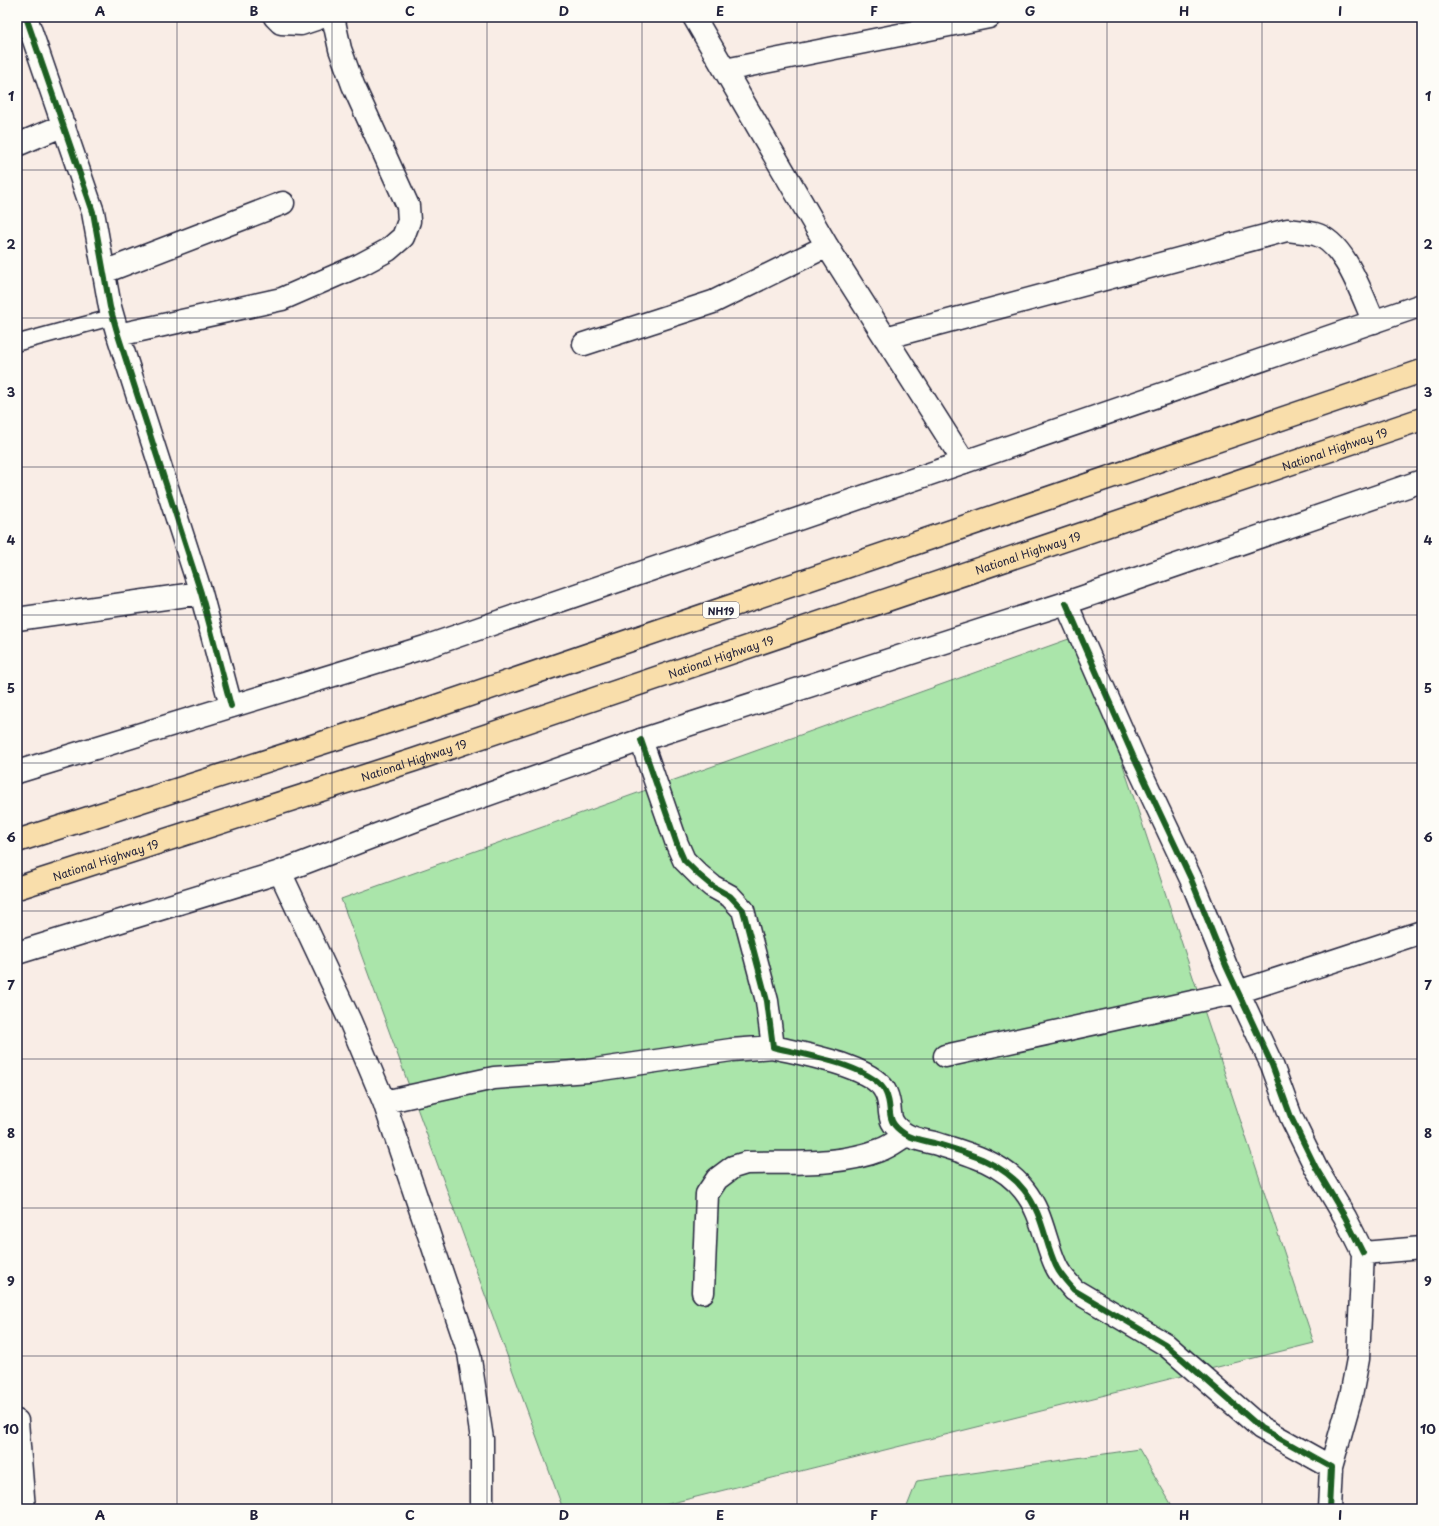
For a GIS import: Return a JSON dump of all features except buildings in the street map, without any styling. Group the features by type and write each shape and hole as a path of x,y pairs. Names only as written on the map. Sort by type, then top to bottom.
{"highway":[{"name":"NH19","path":"17,841 428,710 1422,372"},
{"name":"National Highway 19","path":"17,888 414,760 1422,419"}],"street":[{"path":"26,17 93,212 115,326 201,592 232,706"},
{"path":"275,17 281,23 301,24 322,17"},
{"path":"115,326 282,299 388,250 403,237 409,221 408,206 354,85 340,49 333,17"},
{"path":"694,17 827,246 964,462"},
{"path":"725,70 989,17"},
{"path":"17,145 64,125"},
{"path":"104,272 283,203"},
{"path":"885,338 1287,230 1316,234 1332,244 1343,257 1374,322"},
{"path":"584,344 713,302 827,246"},
{"path":"17,772 425,646 1422,305"},
{"path":"17,953 280,872 416,820 641,740 1066,603 1422,481"},
{"path":"17,619 201,592"},
{"path":"1066,603 1134,758 1191,879 1223,960 1272,1065 1291,1117 1316,1168 1345,1217 1363,1253 1358,1359 1351,1396 1331,1467 1329,1509"},
{"path":"641,740 684,860 712,886 730,896 743,910 767,1001 774,1046"},
{"path":"280,872 350,1021 384,1102 469,1353 482,1439 482,1509"},
{"path":"945,1056 1238,992 1422,932"},
{"path":"384,1102 494,1078 588,1071 731,1050 774,1046 856,1069 871,1076 886,1092 889,1115 892,1122 906,1135 975,1155 998,1167 1024,1190 1035,1206 1043,1225 1055,1265 1074,1290 1165,1344 1261,1428 1331,1467"},
{"path":"703,1292 707,1194 717,1179 733,1167 746,1163 833,1161 861,1155 880,1150 906,1135"},
{"path":"1363,1253 1422,1248"},
{"path":"17,1421 24,1509"}],"lane":[{"path":"17,343 115,326"}],"green space":[{"path":"1080,635 1314,1343 648,1509 563,1509 341,899"},
{"path":"1139,1449 1174,1509 906,1509 917,1481"}],"cycle path":[{"path":"26,17 93,212 110,307 201,593 231,706"},
{"path":"1066,603 1134,758 1191,879 1226,966 1272,1065 1291,1117 1316,1168 1345,1217 1363,1253"},
{"path":"641,740 684,860 712,886 730,896 743,910 767,1001 773,1047 836,1062 868,1075 879,1084 886,1093 891,1120 898,1129 908,1136 916,1139 959,1151 995,1165 1015,1180 1024,1190 1035,1208 1058,1269 1074,1290 1165,1344 1261,1428 1331,1467 1329,1509"}]}
